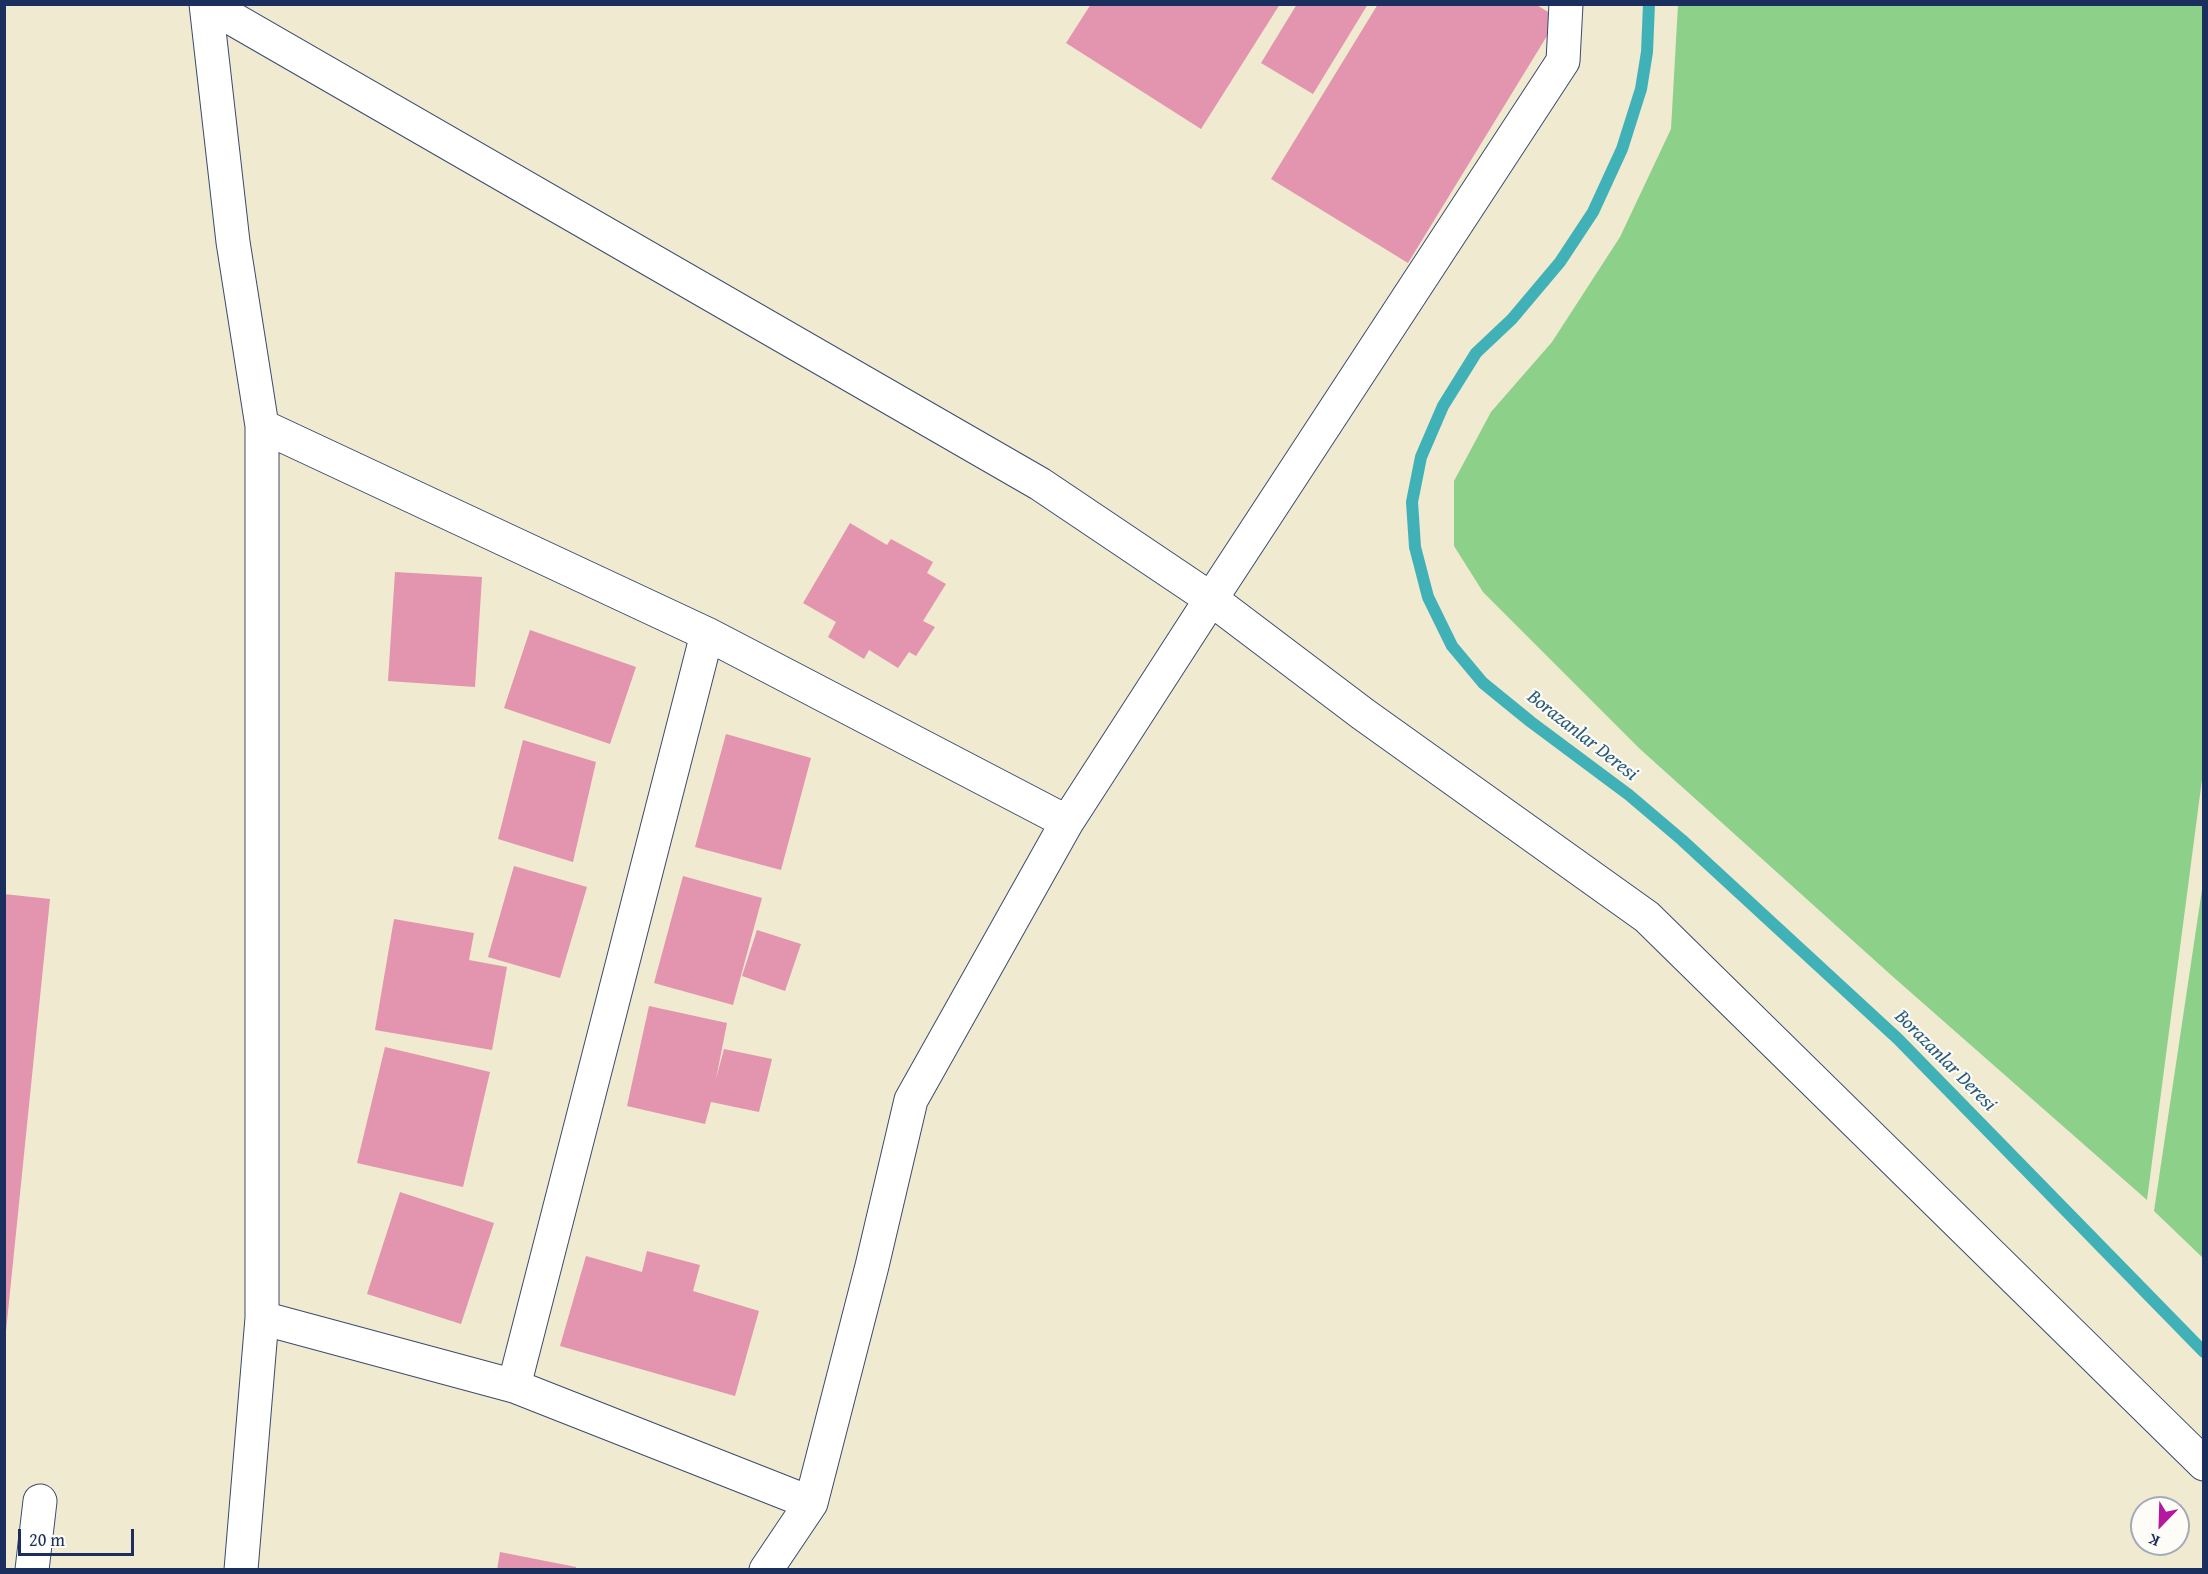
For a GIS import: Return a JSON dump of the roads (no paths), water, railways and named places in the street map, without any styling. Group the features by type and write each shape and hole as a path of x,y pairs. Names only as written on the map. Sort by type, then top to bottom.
{"street":[{"path":"207,4 233,242 262,426 262,1318 241,1569"},
{"path":"207,4 1040,484 1211,599 1363,714 1647,917 2204,1464"},
{"path":"766,1569 811,1503 872,1266 911,1100 1067,822 1563,61 1566,4"},
{"path":"262,426 707,633 1067,822"},
{"path":"514,1386 707,633"},
{"path":"262,1318 514,1386 811,1503"},
{"path":"32,1569 40,1501"}],"waterway":[{"name":"Borazanlar Deresi","path":"1649,4 1647,52 1641,89 1622,149 1593,212 1560,262 1512,319 1476,353 1443,406 1421,457 1412,502 1415,547 1428,597 1452,646 1483,683 1629,795 1682,840 1898,1039 2204,1352"}]}
